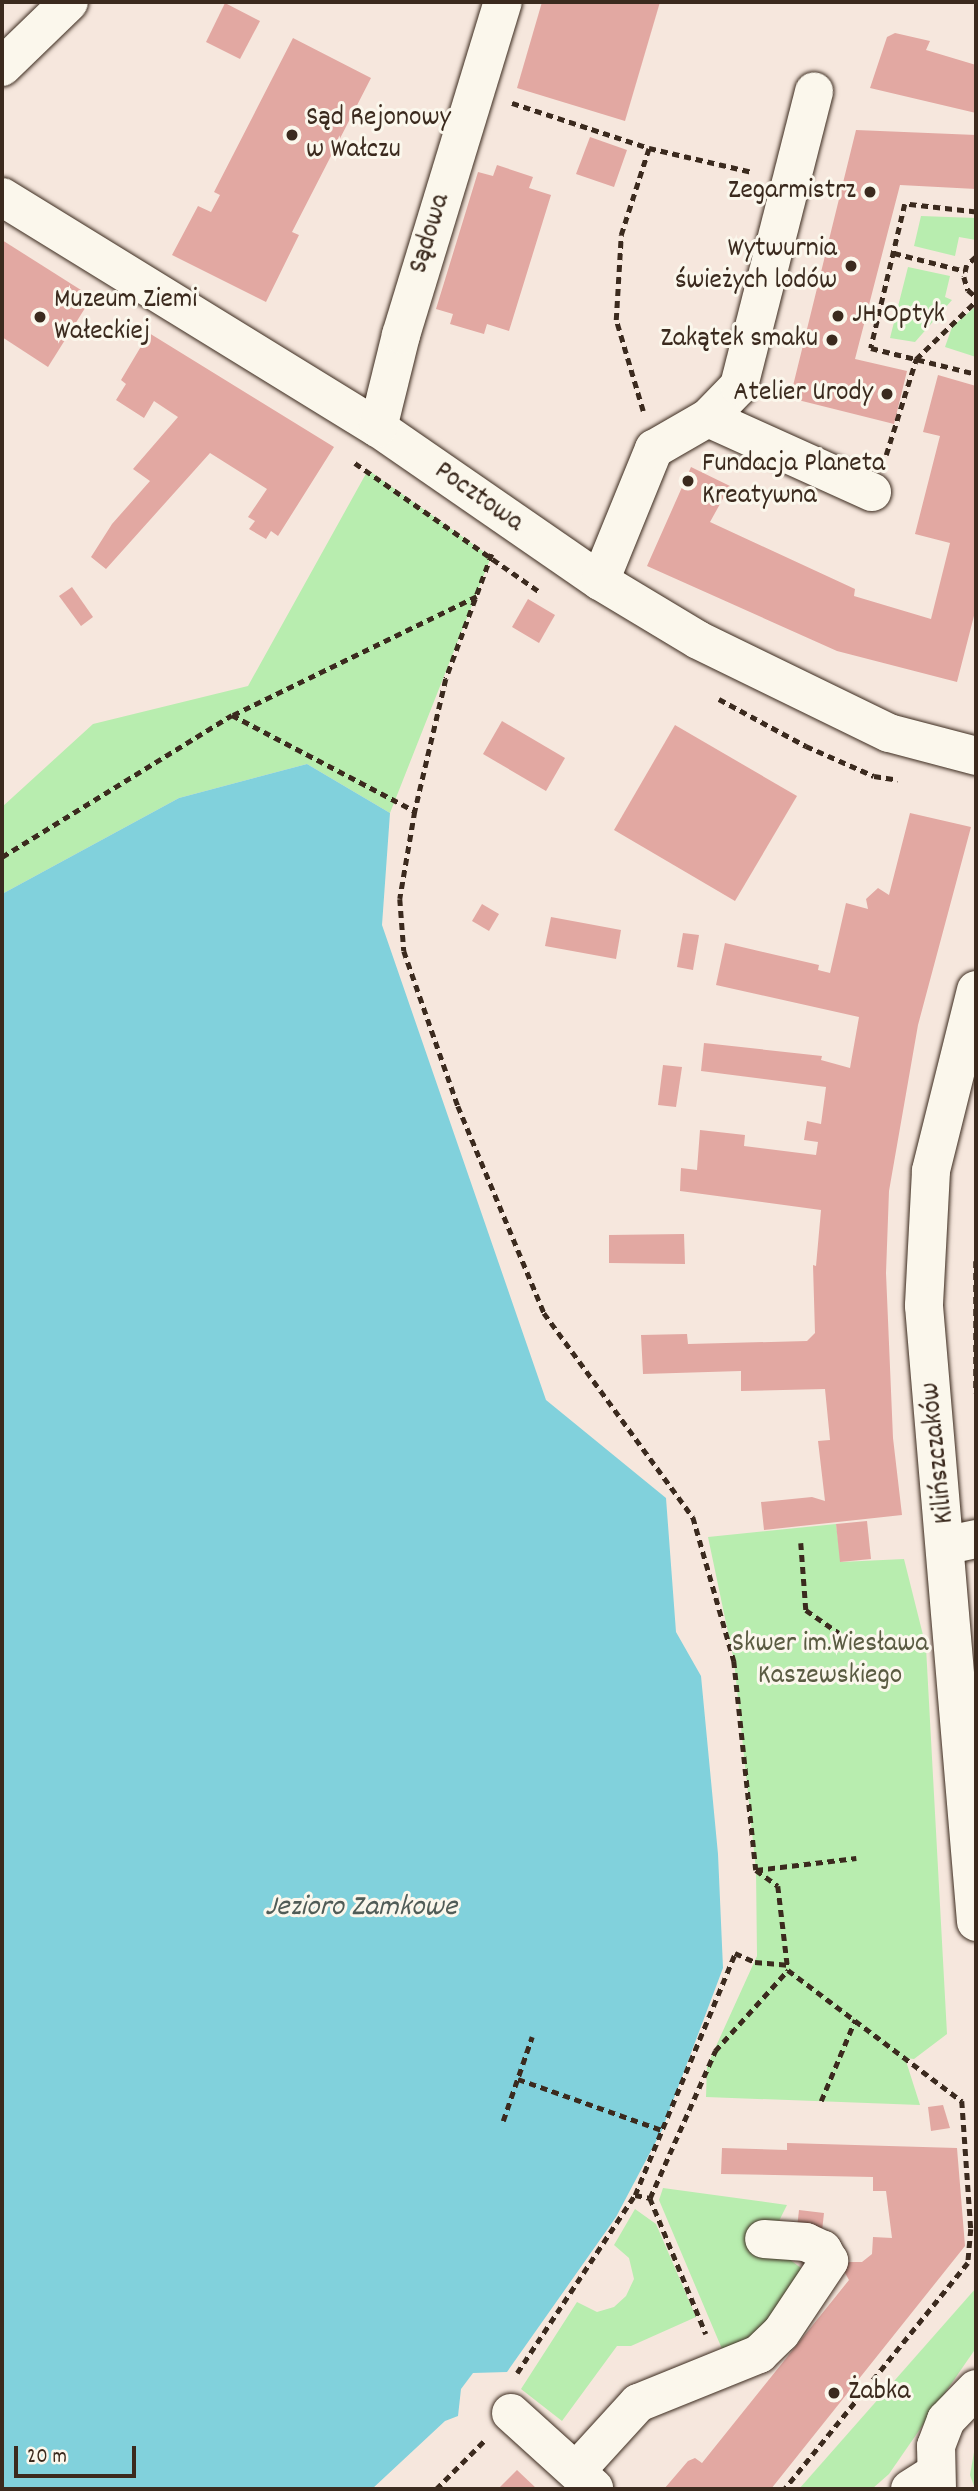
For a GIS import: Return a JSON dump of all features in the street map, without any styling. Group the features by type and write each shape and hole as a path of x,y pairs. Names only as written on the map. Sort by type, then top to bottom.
{"street":[{"path":"2,67 69,2"},
{"name":"Sądowa","path":"378,428 401,335 503,2"},
{"path":"600,581 654,449 708,418 739,386 814,91"},
{"name":"Pocztowa","path":"2,197 378,428 600,581 698,640 890,733 976,756"},
{"path":"708,418 872,492"},
{"name":"Kilińszczaków","path":"976,990 931,1171 924,1306 962,1542 976,1922"},
{"path":"511,2413 585,2480 638,2403 759,2354 780,2333 829,2261 823,2250 806,2242 764,2239"},
{"path":"927,2484 936,2446 946,2420 976,2389"}],"path":[{"path":"498,99 649,148 737,171 793,175"},
{"path":"649,148 621,234 616,320 654,449"},
{"path":"976,212 905,204 871,348 976,374"},
{"path":"894,253 965,271"},
{"path":"872,492 916,359 976,299 965,284 965,271 976,257"},
{"path":"505,517 446,679 415,811 400,899 404,951 458,1107 544,1313 693,1517 734,1661 756,1870 778,1886 788,1968 715,2051 650,2198 720,2368"},
{"path":"2,857 232,715 477,596"},
{"path":"232,715 415,811"},
{"path":"976,1261 976,1393"},
{"path":"801,1543 806,1609 839,1633 837,1655"},
{"path":"756,1870 856,1858"},
{"path":"436,2489 511,2413 506,2390 635,2194 735,1953 755,1962 788,1968 962,2101 974,2229 968,2263 785,2489"},
{"path":"821,2101 855,2020"},
{"path":"503,2121 532,2037"},
{"path":"518,2079 662,2130"},
{"path":"635,2194 650,2198"}],"green space":[{"path":"921,216 976,218 976,240 959,237 955,256 914,246"},
{"path":"908,267 950,276 945,297 952,300 915,342 890,338"},
{"path":"976,306 976,357 945,347 952,327"},
{"path":"368,470 491,557 390,813 307,764 179,798 2,894 2,807 93,724 248,686"},
{"name":"Skwer im.Wiesława Kaszewskiego","path":"836,1524 841,1562 904,1559 926,1647 947,2034 914,2059 905,2058 920,2105 706,2097 707,2066 757,1956 756,1870 734,1661 708,1537"},
{"path":"663,2188 787,2205 777,2225 777,2250 809,2274 755,2345 725,2356 659,2200"},
{"path":"635,2209 656,2224 696,2317 631,2346 617,2346 562,2421 521,2389 577,2302 597,2312 614,2307 626,2296 634,2279 629,2258 614,2245"},
{"path":"976,2288 976,2348 889,2474 872,2489 799,2489"},
{"path":"976,2441 976,2489 975,2489 970,2475"}],"water":[{"name":"Jezioro Zamkowe","path":"307,764 390,813 382,925 546,1400 666,1498 676,1632 701,1676 718,1854 723,1968 662,2130 616,2217 507,2372 473,2373 461,2389 458,2416 445,2421 372,2489 2,2489 2,894 179,798"}],"building":[{"path":"542,2 660,2 625,121 517,88"},
{"path":"225,3 260,21 240,59 206,42"},
{"path":"895,33 930,41 926,50 976,65 976,113 870,88 887,37"},
{"name":"Sąd Rejonowy w Wałczu","path":"293,38 371,78 292,232 299,235 266,302 172,255 198,206 211,212 220,195 214,192"},
{"path":"856,130 976,135 976,189 900,185 855,359 907,371 894,424 790,398"},
{"path":"590,137 627,150 614,187 576,174"},
{"path":"497,165 533,177 529,188 551,195 509,331 487,324 484,334 450,324 453,314 436,309 478,172 493,176"},
{"name":"Muzeum Ziemi Wałeckiej","path":"2,240 92,297 48,367 2,337"},
{"path":"149,333 334,447 278,536 271,531 266,539 249,529 255,521 248,517 267,489 210,453 106,569 91,557 112,524 150,481 133,469 178,417 154,401 144,418 116,400 126,384 121,380"},
{"path":"938,375 976,386 976,608 957,682 837,651 647,566 691,467 730,486 710,522 855,589 854,596 931,619 950,543 915,534 940,436 923,432"},
{"path":"72,587 93,617 81,626 59,596"},
{"path":"528,599 555,615 539,643 512,627"},
{"path":"502,721 565,758 546,791 483,754"},
{"path":"675,725 797,796 735,901 614,830"},
{"path":"910,813 971,827 918,1025 889,1191 886,1273 893,1438 902,1515 764,1530 761,1502 812,1497 825,1501 818,1441 830,1440 825,1389 741,1391 741,1371 643,1374 641,1335 687,1334 688,1344 807,1341 815,1333 813,1265 816,1266 821,1210 680,1191 681,1168 697,1170 700,1130 745,1135 744,1146 816,1155 818,1142 804,1140 807,1121 821,1124 826,1087 701,1071 704,1043 822,1056 821,1060 850,1068 859,1017 716,985 725,943 819,965 818,970 830,973 846,903 868,909 866,899 878,888 889,895"},
{"path":"482,904 499,914 489,931 472,921"},
{"path":"551,917 621,930 616,959 545,946"},
{"path":"683,933 699,935 693,970 677,967"},
{"path":"663,1065 682,1067 676,1107 658,1105"},
{"path":"684,1234 685,1264 609,1263 609,1235"},
{"path":"867,1521 871,1559 840,1562 836,1524"},
{"path":"943,2105 950,2128 931,2131 928,2107"},
{"path":"787,2143 957,2148 965,2246 771,2489 664,2489 688,2461 695,2458 702,2463 849,2280 844,2271 849,2262 862,2262 872,2254 873,2237 892,2238 886,2191 873,2191 873,2177 721,2174 722,2148 787,2150"},
{"path":"799,2210 824,2213 822,2231 797,2228"},
{"path":"517,2470 537,2489 498,2489"}],"place":[{"name":"Sąd Rejonowy w Wałczu","path":"292,135"},
{"name":"Zegarmistrz","path":"870,192"},
{"name":"Wytwurnia świeżych lodów","path":"851,266"},
{"name":"JH Optyk","path":"838,316"},
{"name":"Muzeum Ziemi Wałeckiej","path":"40,317"},
{"name":"Zakątek smaku","path":"832,340"},
{"name":"Atelier Urody","path":"887,394"},
{"name":"Fundacja Planeta Kreatywna","path":"688,481"},
{"name":"Żabka","path":"834,2393"}]}
